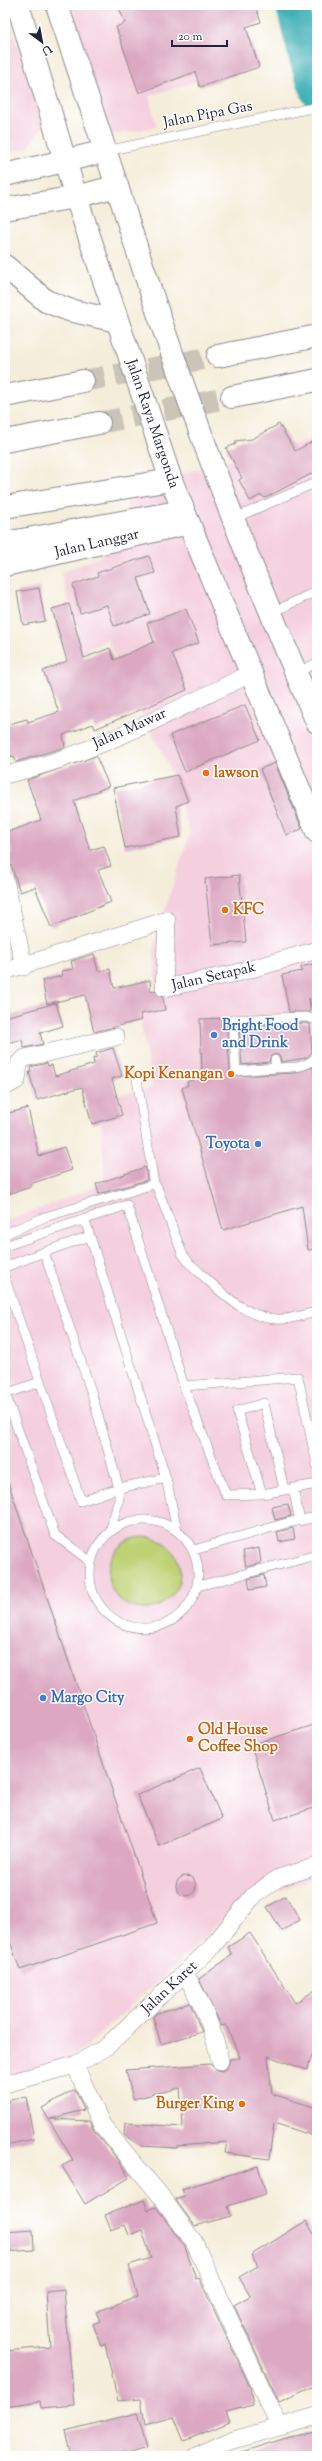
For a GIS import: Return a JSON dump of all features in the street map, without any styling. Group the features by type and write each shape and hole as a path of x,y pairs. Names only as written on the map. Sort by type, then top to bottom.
{"main road":[{"name":"Jalan Raya Margonda","path":"18,5 76,197 171,480 317,832"},
{"path":"57,5 211,466 270,614 317,722"},
{"path":"5,175 106,151"},
{"path":"5,209 76,197 117,186"},
{"path":"5,266 46,300 69,310 117,321"},
{"path":"218,356 317,336"},
{"path":"232,397 317,380"},
{"path":"5,396 83,381"},
{"path":"5,441 99,423"},
{"path":"5,507 171,480"},
{"path":"5,543 186,517"},
{"name":"Jalan Langgar","path":"5,565 186,517"}],"street":[{"name":"Jalan Mawar","path":"5,775 50,763 150,721 252,673"},
{"path":"5,880 24,967 5,971"},
{"name":"Jalan Setapak","path":"24,967 167,920 164,988 237,973 317,950"},
{"path":"5,1087 17,1080 19,1063 25,1058 116,1037"},
{"name":"Jalan Karet","path":"5,2084 75,2065 105,2048 212,1947 253,1896 278,1878 317,1866"},
{"path":"185,1973 207,2014 214,2033 220,2061"},
{"path":"75,2065 94,2109 106,2131 160,2195 194,2242 279,2426"},
{"path":"196,2456 229,2449 279,2426 317,2416"}],"lane":[{"name":"Jalan Pipa Gas","path":"106,151 317,107"},
{"path":"232,519 317,482"},
{"path":"270,614 317,591"},
{"path":"295,672 317,663"},
{"path":"317,1020 306,1016 271,1021 233,1020 236,1071 275,1064 303,1066 312,1063 317,1056"},
{"path":"137,1079 154,1184 157,1186 182,1253 189,1263 248,1312 264,1318 284,1319 317,1312"},
{"path":"5,1234 45,1217 154,1184"},
{"path":"5,1246 128,1205 184,1386 226,1495 262,1494 288,1488 317,1484"},
{"path":"85,1220 166,1478 177,1530"},
{"path":"5,1267 90,1236"},
{"path":"44,1252 90,1391 119,1488 119,1499 110,1532"},
{"path":"5,1280 81,1501 119,1488 166,1478"},
{"path":"184,1386 298,1377 317,1466"},
{"path":"40,1382 5,1393 55,1535 91,1562"},
{"path":"262,1494 237,1411 264,1403 288,1488 300,1521"},
{"path":"194,1550 317,1517"},
{"path":"143,1520 161,1522 177,1530 194,1550 198,1567 198,1586 190,1604 177,1617 160,1626 142,1628 123,1624 107,1614 96,1599 92,1587 91,1562 98,1546 110,1532 126,1523 143,1520"},
{"path":"198,1586 317,1555"}],"shaded area":[{"path":"5,5 43,127 28,148 5,153"},
{"path":"72,5 204,5 230,71 149,96 157,127 101,137"},
{"path":"317,438 317,1878 237,1905 188,1954 81,2051 24,2087 5,2089 5,1222 105,1183 100,1098 152,1088 140,1017 156,989 154,944 190,833 167,762 141,712 107,639 84,652 61,573 102,556 129,527 125,489"}],"green space":[{"path":"144,1537 164,1543 174,1553 180,1573 174,1593 164,1603 144,1609 124,1603 114,1593 108,1573 114,1553 124,1543"}],"building":[{"path":"118,5 255,5 261,22 246,27 259,67 200,87 195,72 139,93 116,27 125,23"},
{"path":"279,424 295,451 317,439 317,471 265,498 261,495 250,501 239,480 242,478 226,448 236,444 235,441 252,439"},
{"path":"149,556 155,573 138,578 150,614 114,626 107,605 80,613 73,585 98,576 97,573"},
{"path":"39,588 45,621 23,625 17,592"},
{"path":"69,604 84,658 110,648 114,660 154,642 147,623 186,609 199,643 172,653 187,690 95,729 93,724 63,735 65,747 16,762 14,756 5,758 5,725 27,719 28,722 59,712 43,671 67,661 52,609"},
{"path":"245,705 260,740 185,772 170,735"},
{"path":"96,756 109,786 74,801 90,850 104,846 111,866 98,870 111,902 51,927 35,887 20,892 8,856 12,854 5,833 41,820 27,780"},
{"path":"275,763 302,829 286,835 260,769"},
{"path":"177,775 188,801 176,806 181,837 125,848 113,788"},
{"name":"KFC","path":"239,875 246,942 212,945 205,879"},
{"path":"94,954 98,971 110,969 114,988 150,980 151,992 155,991 163,998 165,1010 140,1014 142,1020 94,1032 85,995 47,1004 42,981 62,976 61,971 73,969 71,961"},
{"path":"317,963 317,1008 312,1009 309,998 310,1012 289,1012 282,975 302,971 301,967"},
{"path":"56,1003 63,1026 40,1033 43,1044 24,1048 22,1040 5,1043 5,1017"},
{"name":"Toyota","path":"226,1018 230,1071 233,1076 294,1073 313,1067 314,1076 317,1076 317,1249 308,1250 302,1206 223,1230 182,1088 188,1085 187,1082 202,1076 200,1019"},
{"path":"265,1024 271,1029 277,1024 310,1024 312,1052 306,1058 281,1062 280,1056 275,1054 270,1057 269,1062 242,1065 239,1026"},
{"path":"113,1048 122,1076 112,1079 122,1115 92,1124 82,1087 37,1100 29,1072 31,1072 30,1067 47,1063 48,1066 52,1065 55,1076 94,1064 93,1058 97,1057 96,1053"},
{"path":"28,1108 39,1156 64,1147 72,1170 30,1184 31,1187 5,1195 5,1114"},
{"path":"145,1167 147,1180 99,1194 96,1184"},
{"name":"Margo City","path":"5,1482 8,1482 157,1923 20,1970 5,1927"},
{"path":"288,1504 291,1516 275,1520 272,1507"},
{"path":"293,1528 295,1539 279,1542 277,1532"},
{"path":"259,1548 261,1563 246,1567 243,1551"},
{"path":"264,1575 266,1587 250,1590 248,1579"},
{"path":"317,1724 317,1807 275,1820 251,1745"},
{"path":"200,1768 222,1819 159,1846 137,1795"},
{"path":"186,1876 193,1879 196,1886 193,1893 186,1896 179,1893 176,1886 179,1879"},
{"path":"286,1896 300,1920 282,1931 267,1907"},
{"path":"250,1933 295,2003 317,1989 317,2041 307,2070 268,2056 272,2094 317,2108 317,2137 274,2123 269,2159 225,2153 227,2142 177,2146 177,2148 141,2146 124,2135 125,2123 183,2127 180,2088 133,2099 126,2070 210,2064 217,2070 222,2071 227,2068 230,2059 240,2058 226,2025 221,2026 199,1979 232,1955 228,1947"},
{"path":"190,2003 202,2032 161,2044 153,2017 157,2013"},
{"path":"75,2089 84,2110 50,2119 89,2121 94,2131 120,2162 129,2178 85,2204 62,2166 73,2160 42,2108"},
{"path":"26,2097 34,2139 5,2145 5,2101"},
{"path":"258,2166 266,2194 228,2206 231,2216 195,2226 175,2199 184,2196 182,2189"},
{"path":"144,2200 148,2210 156,2207 185,2247 196,2279 199,2278 250,2387 253,2405 226,2412 230,2422 184,2441 174,2417 145,2425 141,2399 118,2401 105,2344 101,2346 93,2324 100,2321 96,2312 138,2296 129,2265 151,2258 142,2230 129,2235 125,2225 111,2230 105,2215"},
{"path":"306,2221 317,2239 317,2385 279,2402 234,2305 250,2296 239,2277 258,2266 251,2255"},
{"path":"33,2230 34,2250 5,2252 5,2232"},
{"path":"64,2290 74,2405 41,2408 40,2401 5,2406 5,2351 50,2347 46,2292"},
{"path":"137,2413 147,2447 115,2456 71,2456 65,2431"},
{"path":"317,2432 317,2456 240,2456 239,2453 289,2437"}],"waterway":[{"path":"292,5 306,60 317,92"}],"tunnel":[{"path":"83,381 218,356"},
{"path":"99,423 232,397"}],"place":[{"name":"lawson","path":"206,773"},
{"name":"KFC","path":"225,910"},
{"name":"Bright Food and Drink","path":"214,1035"},
{"name":"Kopi Kenangan","path":"231,1074"},
{"name":"Toyota","path":"258,1144"},
{"name":"Margo City","path":"43,1698"},
{"name":"Old House Coffee Shop","path":"190,1739"},
{"name":"Burger King","path":"242,2104"}]}
